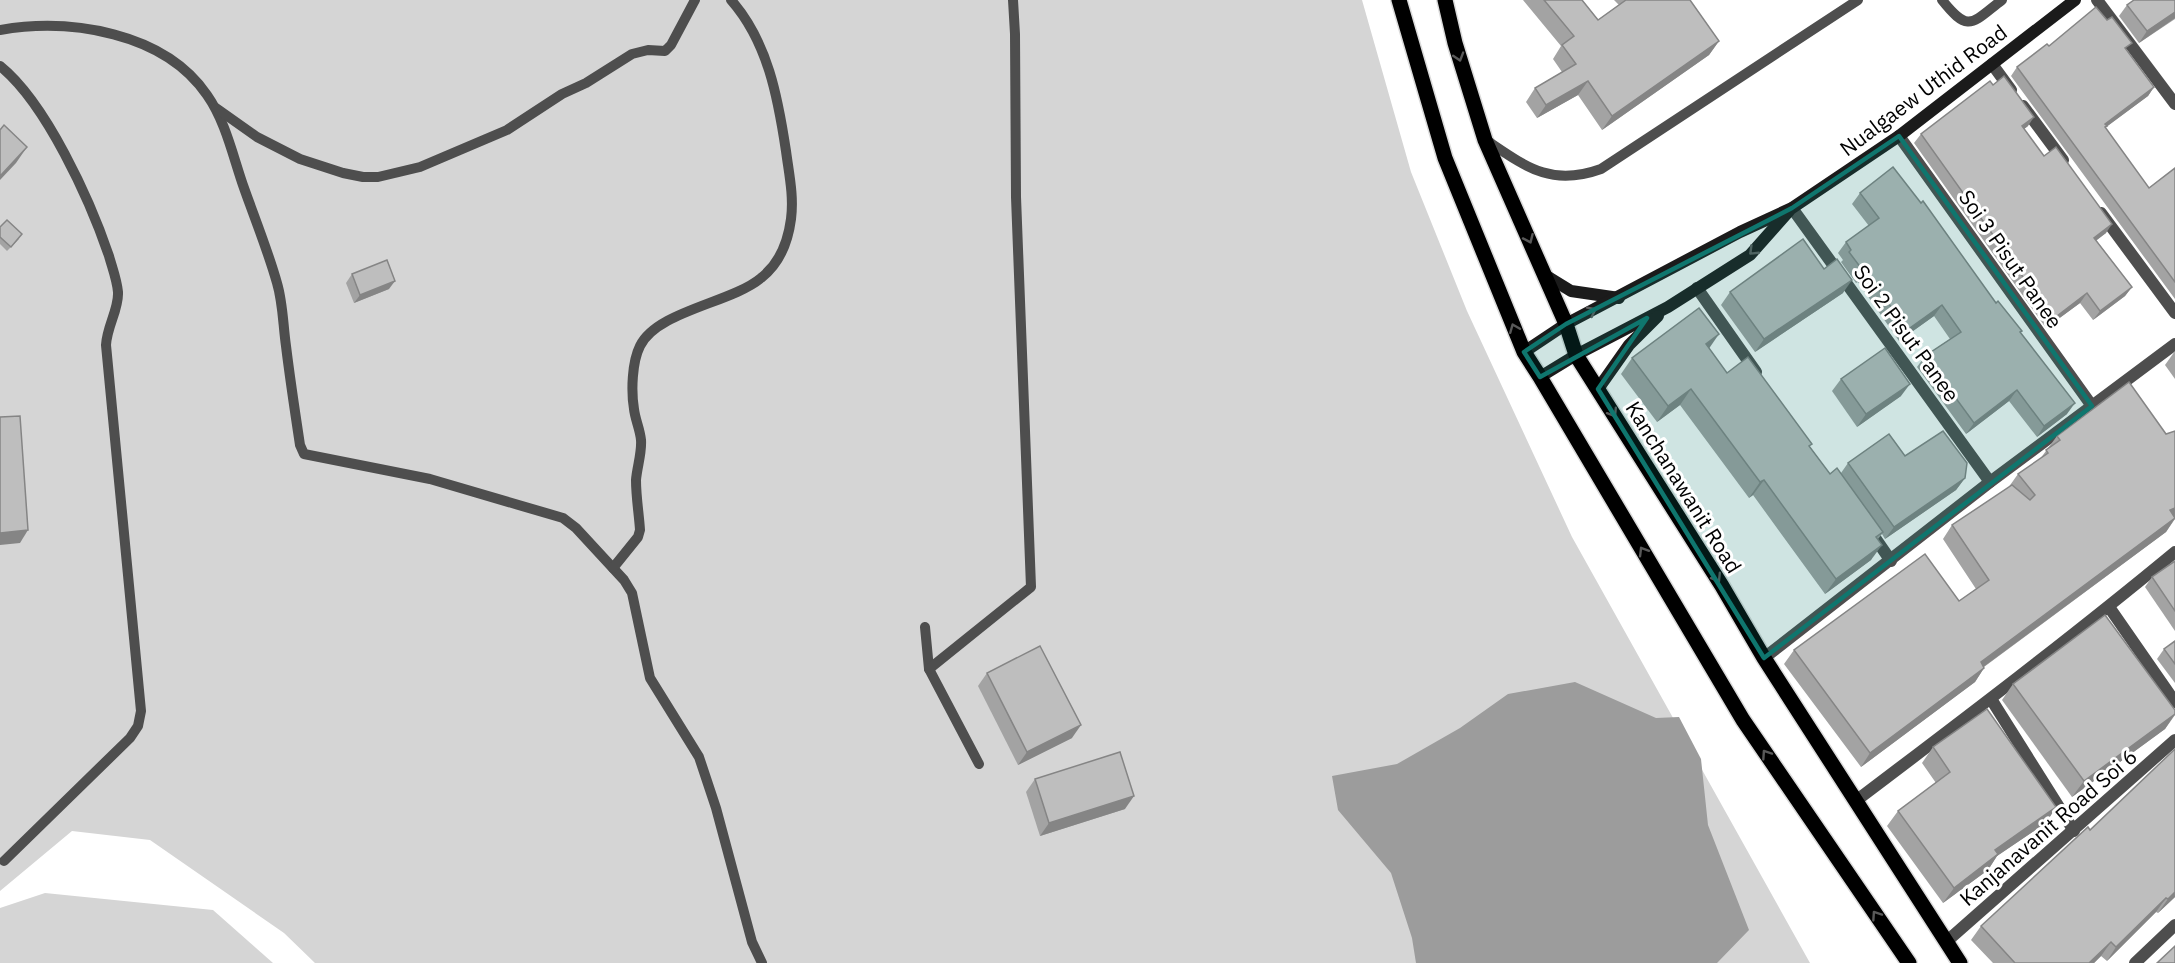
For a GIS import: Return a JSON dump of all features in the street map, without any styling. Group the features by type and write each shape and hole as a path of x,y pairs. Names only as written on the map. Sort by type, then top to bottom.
{"main road":[{"path":"1399,0 1445,158 1524,352 1743,720 1909,963"},
{"name":"Kanchanawanit Road","path":"1445,0 1455,43 1485,140 1566,324 1576,355 1722,585 1764,658 1960,963"}],"street":[{"path":"2097,0 2175,104"},
{"name":"Nualgaew Uthid Road","path":"1524,352 1566,324 1740,232 1792,208 1899,136 2071,1"},
{"path":"1992,64 2070,170"},
{"name":"Soi 3 Pisut Panee","path":"1899,136 2092,406"},
{"path":"2091,198 2175,314"},
{"name":"Nualgaew Uthid Road","path":"1540,377 1576,355 1668,307 1750,255 1792,208"},
{"name":"Soi 2 Pisut Panee","path":"1792,208 1990,482"},
{"path":"1545,275 1571,291 1619,298"},
{"path":"1697,288 1766,386"},
{"path":"1598,389 1629,345 1668,307"},
{"path":"1764,658 1990,482 2175,344"},
{"path":"1863,522 1891,561"},
{"path":"1857,800 2109,607 2175,552"},
{"path":"2109,607 2175,702"},
{"path":"1991,699 2074,831"},
{"name":"Kanjanavanit Road Soi 6","path":"1946,942 2175,740"},
{"path":"2135,963 2175,925"}],"lane":[{"path":"213,105 257,137 300,159 329,170 363,177 406,172 507,130 562,94 586,83 632,54 648,50 665,51 671,45 695,0"},
{"path":"613,568 638,537 640,530 636,480 641,440 633,407 634,369 639,348 646,337 659,327 700,306 744,289 762,278 780,254 790,221 792,199 789,168 778,105 769,71 751,27 731,0"},
{"path":"929,669 1031,587 1016,208 1015,34 1012,0"},
{"path":"1485,140 1525,166 1542,172 1562,177 1584,175 1601,169 1858,0"},
{"path":"1942,0 1955,17 1962,21 1971,21 2002,0"},
{"path":"0,30 35,26 67,27 97,31 130,41 164,56 188,74 207,94 225,129 278,284 300,445 304,454 430,479 563,518 576,528 624,580 632,593 650,678 699,757 716,808 752,942 762,963"},
{"path":"0,66 24,90 63,152 102,235 118,288 117,304 109,324 106,345 141,711 138,726 130,738 4,861"},
{"path":"925,627 929,669 979,764"}],"highlighted area":[{"path":"1899,136 2092,406 1764,658 1598,389 1647,318 1540,377 1524,352 1566,324 1792,208"}],"shaded area":[{"path":"0,0 1362,0 1411,172 1467,311 1572,537 1810,963 315,963 284,933 150,840 72,831 0,891"},
{"path":"1575,682 1656,718 1679,717 1701,759 1708,825 1749,930 1717,963 1416,963 1412,938 1391,873 1338,810 1332,776 1397,764 1460,728 1508,694"},
{"path":"45,893 213,910 273,963 0,963 0,908"}],"building":[{"path":"1544,0 1582,0 1598,20 1626,0 1690,0 1719,41 1612,116 1588,81 1546,105 1535,88 1576,64 1562,45 1574,36"},
{"path":"2134,0 2175,0 2175,12 2147,31 2127,5"},
{"path":"2096,7 2107,20 2112,17 2132,43 2125,48 2154,87 2105,124 2107,126 2105,127 2149,188 2175,168 2175,282 2017,67 2047,44 2049,46"},
{"path":"2004,76 2034,117 2022,126 2044,156 2056,147 2112,224 2094,238 2132,287 2100,311 2087,293 2053,319 1921,134 1990,81 1993,85"},
{"path":"4,125 27,147 0,176 0,130"},
{"path":"1893,167 1921,203 1923,201 1996,303 1998,301 2022,331 2020,332 2075,403 2044,426 2017,390 1974,423 1925,356 1961,332 1942,305 1907,330 1866,271 1864,272 1849,252 1851,250 1846,242 1879,218 1860,193"},
{"path":"7,220 22,234 11,247 0,237 0,227"},
{"path":"1803,239 1824,269 1837,259 1852,280 1764,339 1730,292"},
{"path":"387,260 395,281 360,295 352,274"},
{"path":"1699,308 1719,334 1706,344 1727,373 1748,357 1812,444 1809,446 1830,474 1837,468 1883,532 1876,537 1882,545 1836,579 1764,480 1760,482 1691,389 1668,406 1632,358"},
{"path":"1885,348 1910,384 1866,414 1841,379"},
{"path":"2129,382 2166,434 2175,431 2175,508 2170,510 2175,518 1981,662 1984,668 1870,753 1794,650 1925,554 1959,601 1989,580 1952,525 2012,485 2030,500 2035,495 2018,474 2048,453 2046,450 2060,440 2057,436"},
{"path":"20,416 28,530 0,533 0,417"},
{"path":"1943,431 1967,463 1965,478 1894,527 1848,463 1889,434 1905,456"},
{"path":"2175,561 2175,611 2152,577"},
{"path":"2105,615 2175,710 2175,714 2084,781 2013,684"},
{"path":"2175,641 2175,664 2164,649"},
{"path":"1040,646 1081,725 1027,752 987,673"},
{"path":"1987,709 2056,807 1995,850 1998,854 1954,888 1898,811 1950,772 1933,747"},
{"path":"2175,749 2175,892 2116,947 2111,942 2089,963 2015,963 1981,926 2088,827 2090,830"},
{"path":"1120,752 1134,796 1049,823 1035,779"},
{"path":"2175,946 2175,963 2157,963"}]}
